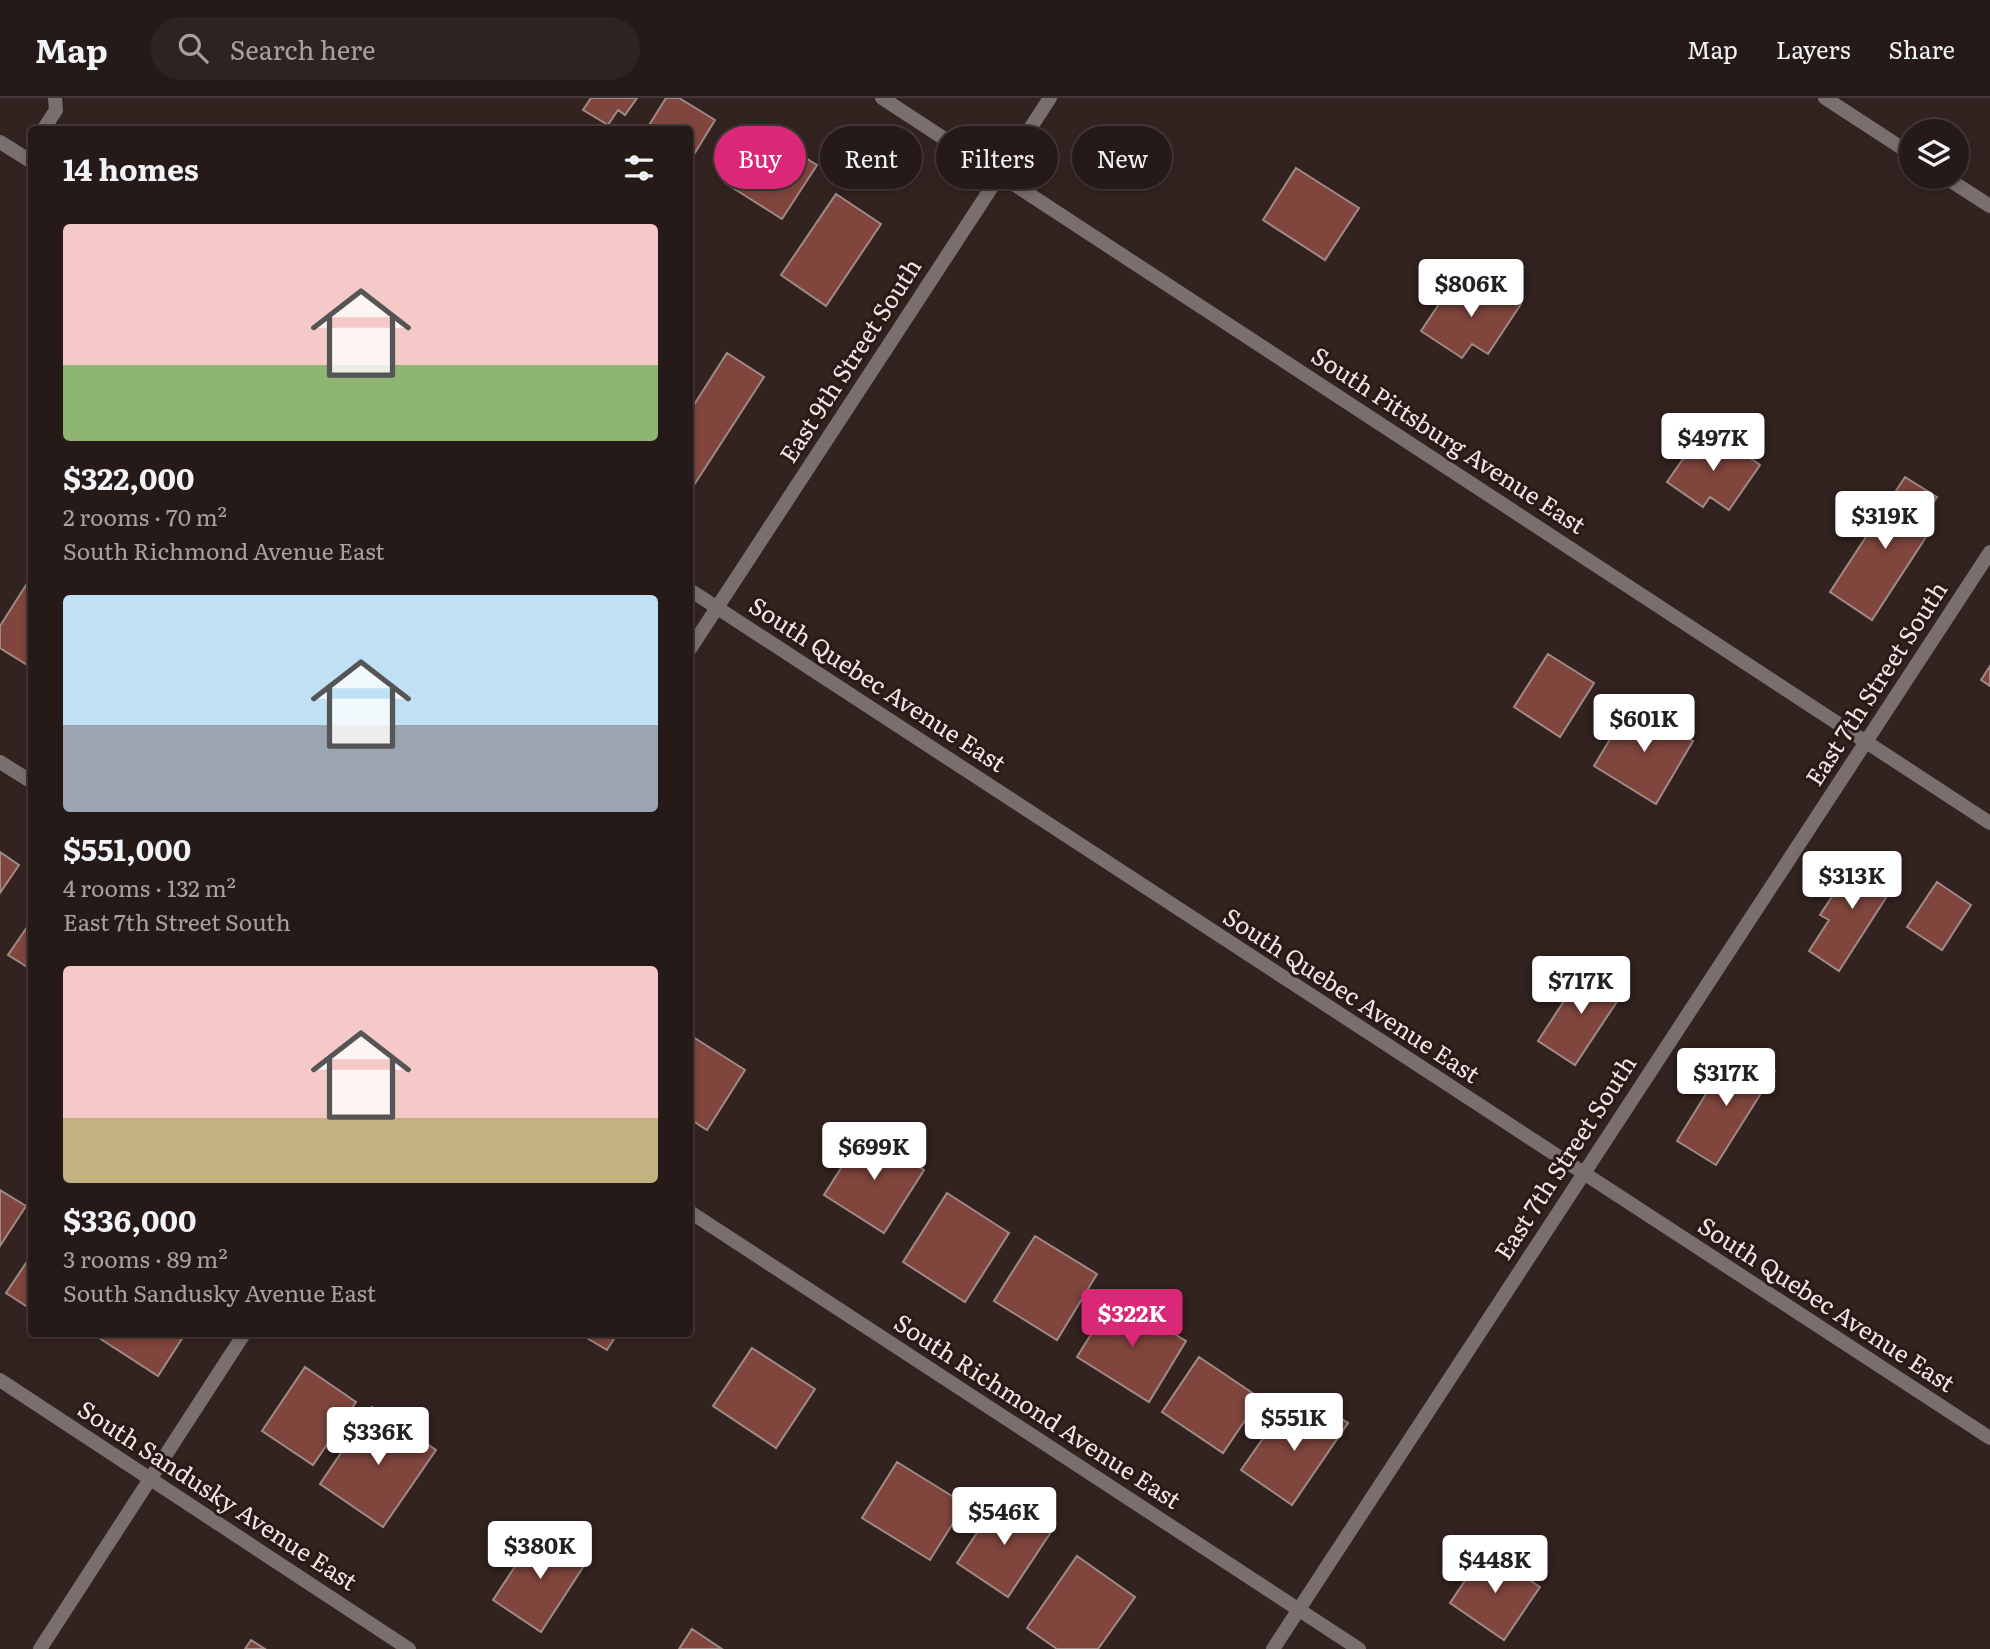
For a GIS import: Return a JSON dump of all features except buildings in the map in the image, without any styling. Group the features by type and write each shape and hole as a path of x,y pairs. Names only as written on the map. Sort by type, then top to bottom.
{"street":[{"path":"46,126 56,110 55,98"},
{"name":"South Pittsburg Avenue East","path":"882,98 936,134"},
{"name":"East 9th Street South","path":"1031,126 1049,98"},
{"path":"1825,98 1899,146"},
{"path":"0,142 28,156"},
{"name":"East 9th Street South","path":"693,644 991,189"},
{"name":"South Pittsburg Avenue East","path":"1020,189 1990,823"},
{"path":"1964,189 1990,206"},
{"name":"East 7th Street South","path":"1273,1649 1990,552"},
{"name":"South Quebec Avenue East","path":"693,592 1990,1438"},
{"path":"0,762 28,780"},
{"name":"South Richmond Avenue East","path":"693,1214 1359,1649"},
{"path":"40,1649 242,1337"},
{"name":"South Sandusky Avenue East","path":"0,1380 410,1649"}]}
